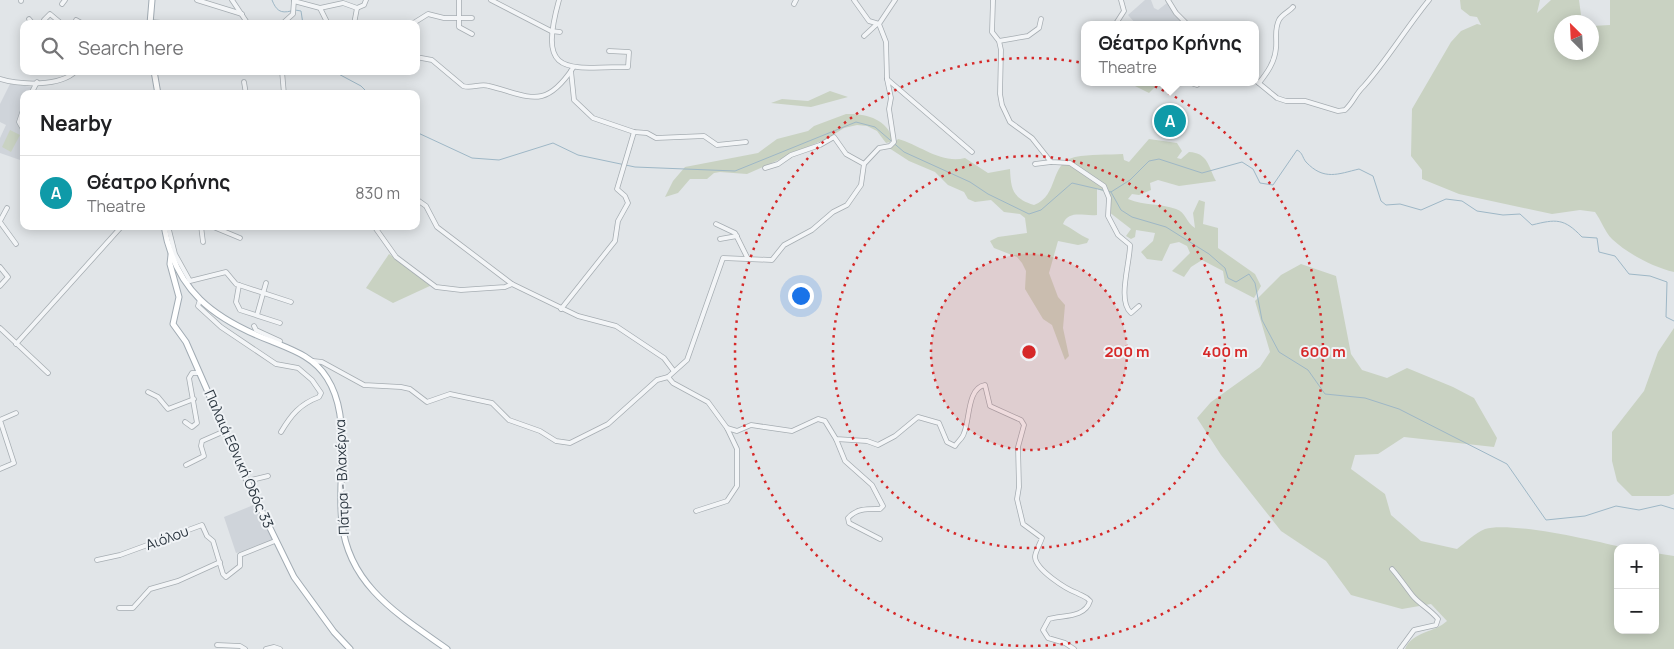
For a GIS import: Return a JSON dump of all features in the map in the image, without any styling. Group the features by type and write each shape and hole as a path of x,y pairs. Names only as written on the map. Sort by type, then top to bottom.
{"main road":[{"path":"150,20 152,0"},
{"path":"155,75 157,90"},
{"name":"Πάτρα - Βλαχέρνα","path":"165,230 171,255 184,281 200,300 228,322 313,361 327,377 342,420 342,521 350,558 363,578 388,606 446,649"},
{"name":"Παλαιά Εθνική Οδός 33","path":"171,255 170,264 179,297 174,324 186,342 227,430 248,482 299,587 334,632 350,649"}],"street":[{"path":"197,0 242,14"},
{"path":"232,0 246,20"},
{"path":"286,20 294,10 294,0 320,8 343,3 357,8 364,5 366,0"},
{"path":"459,0 460,29 472,34"},
{"path":"491,0 551,31 560,32"},
{"path":"559,0 551,31 553,55 572,69 628,67 629,52 609,51"},
{"path":"313,361 322,362 364,385 401,387 410,390 427,402 450,394 492,403 509,420 540,431 562,443 570,443 608,424 654,383 668,377 673,370 687,360 722,259 726,257 772,260 784,245 812,230 833,212 846,205 862,185 864,164 879,148 893,144 889,109 892,98 887,78 886,42 878,24 868,19 854,0"},
{"path":"864,36 878,24 895,0"},
{"path":"993,0 992,32 999,41 1001,50 1000,100 1010,122 1032,138 1051,162"},
{"path":"1118,21 1124,11 1121,0"},
{"path":"1168,0 1176,13 1184,21"},
{"path":"1259,83 1277,98 1305,100 1338,111 1347,108 1379,70 1392,48 1404,35 1429,0"},
{"path":"1259,79 1268,72 1273,60 1276,46 1275,35 1279,20 1293,7"},
{"path":"320,8 326,20"},
{"path":"355,20 357,8"},
{"path":"44,20 50,14 57,20"},
{"path":"418,20 428,14 472,18"},
{"path":"999,41 1028,36 1039,28 1042,19"},
{"path":"420,58 432,60 468,88 488,85 528,98 538,98 552,91 572,69"},
{"path":"572,69 574,98 581,109 593,118 634,132 647,133 656,138 704,136 717,145 746,142"},
{"path":"0,79 37,82 65,79 70,75"},
{"path":"282,75 284,90"},
{"path":"887,78 972,152"},
{"path":"33,90 37,82"},
{"path":"244,82 245,90"},
{"path":"561,309 615,241 618,221 628,203 628,200 617,189 634,132"},
{"path":"765,168 778,164 797,152 820,145 834,136 846,154 864,164"},
{"path":"1035,164 1051,162 1070,163 1104,186 1109,198 1108,216 1118,235 1130,245 1130,260 1124,299 1131,313 1139,306"},
{"path":"420,202 426,206 437,227 512,284 561,309 585,318 616,326 664,358 673,370"},
{"path":"7,208 0,222 16,244"},
{"path":"716,224 732,230 748,259"},
{"path":"16,344 118,230"},
{"path":"169,230 175,254 190,281 226,272 239,285 291,302"},
{"path":"202,230 203,242"},
{"path":"221,230 240,238"},
{"path":"377,230 396,257 436,287 461,290 505,287 512,284"},
{"path":"720,238 737,236"},
{"path":"0,267 8,276 0,286"},
{"path":"257,315 266,283"},
{"path":"239,285 236,302 240,310 280,322"},
{"path":"200,300 198,306 221,327 276,364 298,368 312,380 321,393 293,412 281,432"},
{"path":"254,326 256,330 280,341 279,344"},
{"path":"0,328 48,373"},
{"path":"185,422 192,428 197,424 190,376 192,373 199,373"},
{"path":"668,377 674,383 708,402 727,428 737,449 738,486 727,501 696,511"},
{"path":"836,439 867,441 878,445 899,433 917,417 921,417 939,423 947,442 955,446 965,432 966,415 974,393 985,385 990,406 1021,420 1024,425 1018,447 1017,500 1023,524 1042,538 1035,556 1037,562 1047,574 1090,601 1087,607 1076,615 1049,619 1044,625 1043,630 1048,638 1065,643 1074,649"},
{"path":"148,392 158,397 168,409 194,399"},
{"path":"0,469 14,463 0,420 16,413"},
{"path":"727,428 737,430 751,425 792,431 818,419 825,421 836,439 845,461 872,484 883,506 880,509 865,508 852,514 848,518 849,523 880,539"},
{"path":"186,465 204,456 202,441 227,430"},
{"path":"248,482 268,476"},
{"name":"Αιόλου","path":"97,560 120,555 202,525 207,536 213,541 220,562"},
{"path":"119,608 133,608 150,589 178,581 220,562 223,574 226,577 240,566 240,555 275,540"},
{"path":"1392,569 1406,585 1412,596 1429,608 1438,619 1436,625 1414,630 1400,649"},
{"path":"217,645 239,646 245,649"},
{"path":"266,649 274,647 280,649"}],"shaded area":[{"path":"1145,0 1151,0 1154,8 1158,10 1167,3 1183,21 1133,21 1128,15"},
{"path":"10,84 32,87 30,90 20,90 20,113 18,119 20,129 20,160 0,153 0,138 6,125 0,122 0,104"},
{"path":"256,504 274,543 236,553 224,517"}],"green space":[{"path":"1460,0 1540,0 1537,13 1551,0 1579,0 1581,15 1554,15 1554,60 1599,60 1599,26 1610,25 1610,0 1674,0 1674,272 1641,259 1618,245 1595,212 1580,210 1552,214 1459,194 1422,179 1422,170 1411,156 1412,109 1451,42 1461,31 1477,24 1481,25 1477,17 1470,16 1461,9"},
{"path":"1135,86 1156,86 1149,93"},
{"path":"830,91 848,97 811,107 771,103 782,99 808,101"},
{"path":"846,114 874,118 889,131 892,138 890,142 886,143 877,131 867,126 857,125 844,128 830,137 747,174 720,172 714,173 707,179 690,179 678,193 665,197 673,181 685,167 758,153 777,139 808,131 814,126"},
{"path":"10,130 20,135 11,152 2,147"},
{"path":"898,139 939,156 956,159 965,158 988,173 1010,169 1014,192 1021,199 1034,205 1048,194 1061,166 1075,157 1123,154 1124,160 1129,162 1149,139 1177,143 1182,151 1177,158 1181,159 1189,152 1200,155 1207,161 1216,181 1179,186 1158,180 1150,183 1151,190 1139,195 1132,194 1128,199 1179,210 1195,228 1193,213 1199,200 1205,202 1203,224 1218,228 1218,248 1255,274 1261,286 1254,298 1225,283 1223,271 1202,260 1191,267 1184,277 1172,271 1190,253 1187,246 1179,242 1170,244 1162,261 1147,259 1141,252 1153,241 1155,233 1136,230 1135,237 1131,239 1126,236 1131,229 1109,212 1108,193 1097,189 1097,215 1073,215 1066,219 1063,224 1089,239 1087,243 1078,245 1058,241 1049,273 1058,297 1065,305 1063,328 1069,356 1065,360 1052,325 1043,319 1025,289 1026,271 1022,263 1017,257 994,248 990,241 998,237 1027,233 1025,218 1020,214 1004,212 991,200 975,202 968,199 964,192 948,185 935,172 909,161 889,148"},
{"path":"389,254 432,285 393,303 366,288"},
{"path":"1301,264 1336,276 1351,354 1362,370 1387,378 1407,368 1453,387 1474,398 1497,438 1494,447 1404,437 1378,454 1355,455 1351,469 1385,494 1391,515 1421,541 1457,549 1481,531 1497,527 1553,533 1614,546 1614,634 1659,634 1659,554 1674,556 1674,649 1405,649 1418,635 1436,628 1447,621 1431,604 1402,609 1351,595 1326,561 1281,531 1221,455 1197,418 1211,402 1260,367 1270,352 1255,301 1281,275"},
{"path":"1674,328 1674,494 1669,496 1632,496 1617,481 1612,461 1612,432 1644,391 1658,352"}],"waterway":[{"path":"272,0 279,10 284,12 291,11"},
{"path":"295,10 301,11 302,20"},
{"path":"340,75 365,90"},
{"path":"420,134 472,158 499,160 553,143 578,155 635,167 735,171 856,122 875,127 904,152 970,182 988,194 1029,214 1041,210 1072,183 1111,192 1130,180 1149,161 1159,159 1202,173 1242,162 1253,169 1260,183 1273,185 1297,150 1306,162 1319,172 1338,174 1359,169 1373,176 1381,201 1386,205 1400,204 1421,210 1446,199 1462,201 1477,211 1503,215 1520,214 1532,225 1554,221 1565,223 1582,237 1597,238 1599,252 1615,256 1629,274 1650,276 1667,282 1666,317 1674,321"},
{"path":"1111,192 1121,210 1132,217 1166,227 1209,254 1225,268 1228,278 1236,282 1249,274 1255,283 1262,320 1279,352 1308,370 1325,394 1365,398 1399,409 1507,464 1546,520 1585,516 1616,506 1639,510 1661,505 1674,509"}],"place":[{"name":"Θέατρο Κρήνης","path":"1170,121"}]}
